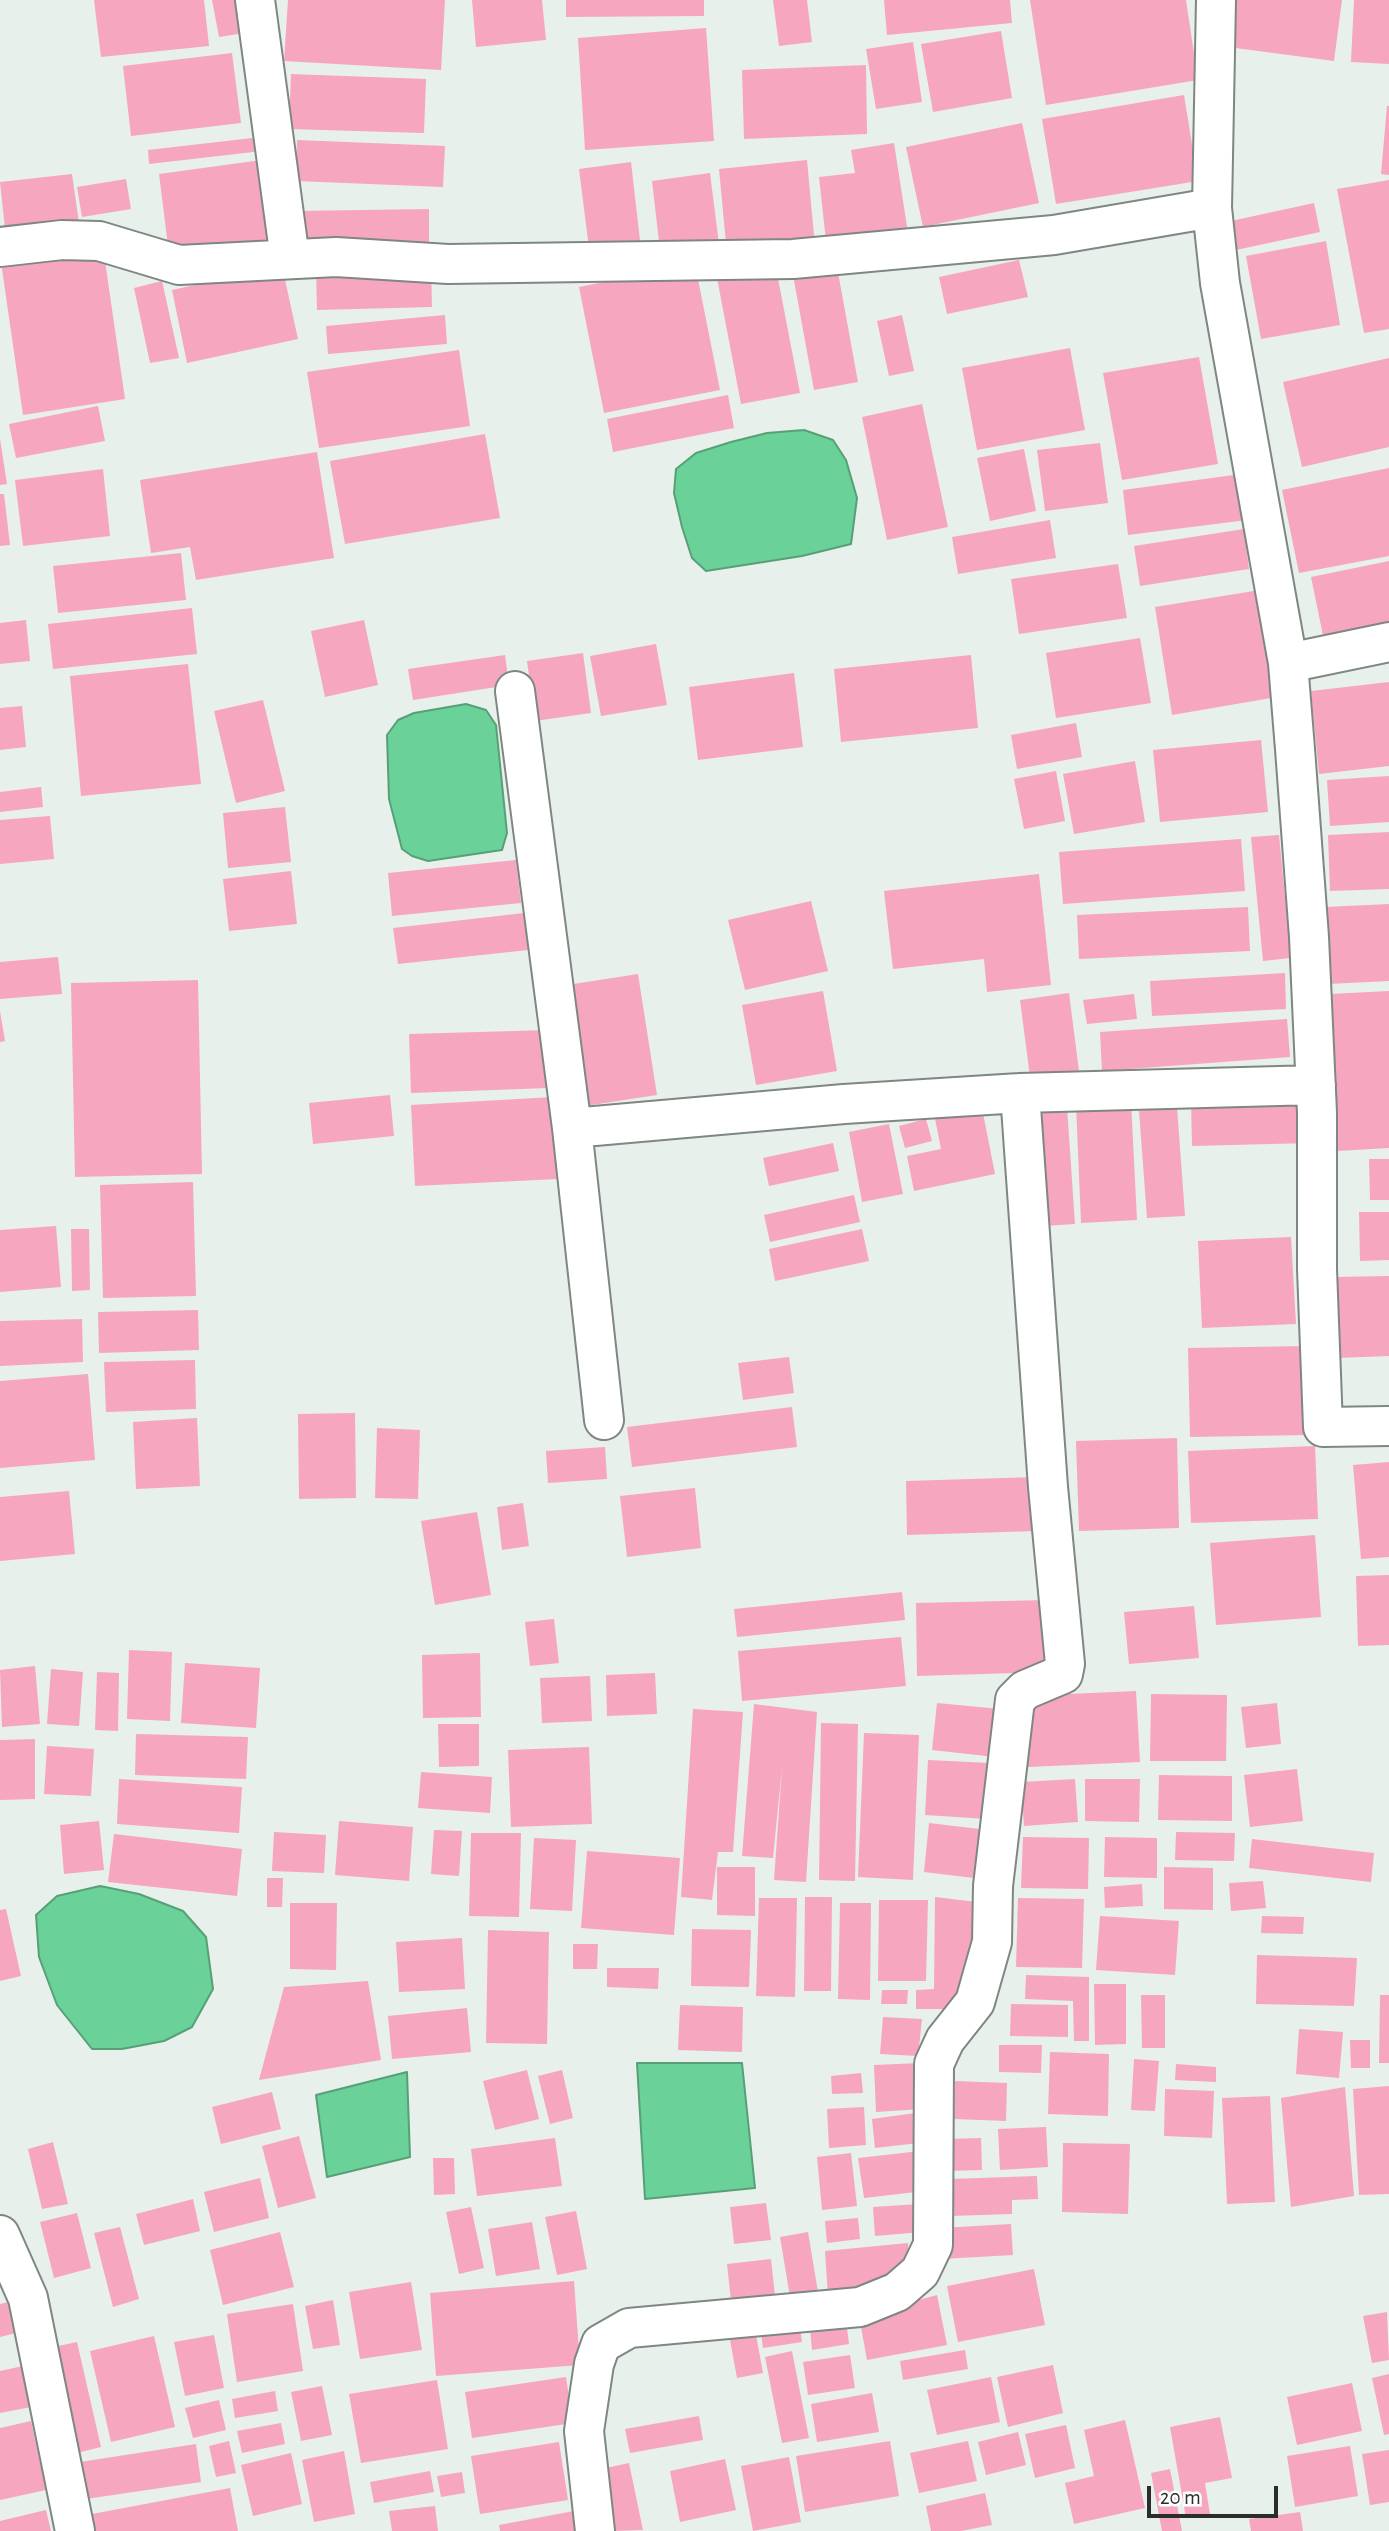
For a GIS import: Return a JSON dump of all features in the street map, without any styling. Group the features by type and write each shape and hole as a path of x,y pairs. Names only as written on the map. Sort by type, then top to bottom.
{"street":[{"path":"255,0 290,259"},
{"path":"1216,0 1212,208 1222,296 1288,663 1309,937 1316,1085 1317,1269 1323,1427 1389,1426"},
{"path":"0,247 62,240 99,242 179,265 336,257 449,264 793,259 1054,235 1212,208"},
{"path":"1288,663 1389,642"},
{"path":"515,691 572,1128 604,1420"},
{"path":"572,1128 844,1104 1020,1093 1316,1085"},
{"path":"595,2531 584,2431 594,2364 601,2344 629,2328 860,2307 897,2292 920,2272 933,2245 934,2064 945,2040 975,2002 992,1942 993,1885 1015,1700 1025,1690 1063,1674 1065,1664 1048,1488 1020,1093"},
{"path":"0,2235 28,2298 75,2531"}],"shaded area":[{"path":"804,430 833,440 846,460 857,498 851,544 802,556 706,571 692,558 682,527 674,493 676,469 696,453 731,442 767,433"},
{"path":"466,704 486,710 496,725 507,833 502,850 428,861 412,856 402,849 389,799 387,735 398,720 414,713"},
{"path":"100,1886 139,1894 183,1911 206,1937 213,1989 192,2027 164,2041 122,2049 92,2049 57,2005 39,1957 36,1915 57,1896"},
{"path":"637,2063 742,2063 755,2188 645,2199"},
{"path":"407,2072 410,2157 327,2177 316,2095"}],"building":[{"path":"94,0 204,0 209,46 101,57"},
{"path":"212,0 239,0 245,33 219,37"},
{"path":"288,0 445,0 441,70 284,61"},
{"path":"472,0 542,0 546,40 476,47"},
{"path":"566,0 704,0 704,16 566,17"},
{"path":"773,0 807,0 812,42 779,46"},
{"path":"884,0 1010,0 1012,23 887,35"},
{"path":"1030,0 1186,0 1198,80 1046,105"},
{"path":"1234,0 1342,0 1334,61 1228,47"},
{"path":"1354,0 1389,0 1389,64 1351,62"},
{"path":"706,28 714,141 585,150 578,38"},
{"path":"1001,31 1012,98 933,112 921,44"},
{"path":"913,42 922,102 876,109 866,49"},
{"path":"232,53 241,123 131,136 123,66"},
{"path":"866,65 867,134 744,139 742,70"},
{"path":"291,74 426,79 424,133 289,129"},
{"path":"1184,95 1198,181 1056,204 1042,119"},
{"path":"1389,106 1389,175 1381,174"},
{"path":"1022,123 1039,203 923,227 906,147"},
{"path":"261,137 262,151 149,164 148,150"},
{"path":"297,140 445,146 443,187 296,181"},
{"path":"894,143 908,233 826,241 819,177 855,173 851,150"},
{"path":"269,159 279,240 169,254 159,174"},
{"path":"807,160 815,246 727,254 719,169"},
{"path":"631,162 641,249 590,256 579,169"},
{"path":"710,173 720,252 661,259 652,181"},
{"path":"72,174 80,230 6,238 0,182"},
{"path":"126,179 131,209 82,217 77,187"},
{"path":"1389,180 1389,329 1364,333 1337,189"},
{"path":"1314,203 1320,232 1236,250 1231,221"},
{"path":"429,209 429,252 297,253 296,211"},
{"path":"1326,241 1340,325 1261,339 1246,256"},
{"path":"103,247 125,399 23,415 1,262"},
{"path":"1019,260 1028,297 947,314 939,277"},
{"path":"695,264 720,390 604,413 579,287"},
{"path":"431,265 432,307 317,310 316,268"},
{"path":"282,266 298,339 187,363 172,290"},
{"path":"837,267 858,382 814,390 793,275"},
{"path":"776,268 800,393 741,404 717,278"},
{"path":"162,281 179,358 150,363 134,288"},
{"path":"445,315 447,344 328,354 326,326"},
{"path":"902,315 914,371 889,376 877,321"},
{"path":"1070,348 1085,430 977,450 962,368"},
{"path":"459,350 470,426 319,448 307,372"},
{"path":"1199,357 1218,464 1122,480 1103,373"},
{"path":"1389,358 1389,447 1302,467 1283,382"},
{"path":"728,395 734,428 613,452 607,419"},
{"path":"922,404 948,527 887,540 862,417"},
{"path":"98,406 105,441 16,458 9,424"},
{"path":"485,434 500,518 345,544 330,461"},
{"path":"0,439 7,484 0,485"},
{"path":"1100,443 1108,503 1045,511 1037,450"},
{"path":"1024,449 1036,511 990,521 977,458"},
{"path":"317,452 334,558 196,580 190,547 151,553 140,480"},
{"path":"1389,468 1389,556 1299,573 1282,490"},
{"path":"103,469 110,536 23,546 15,480"},
{"path":"1241,474 1247,520 1128,535 1123,490"},
{"path":"0,494 4,494 10,545 0,546"},
{"path":"1050,520 1056,558 958,574 952,537"},
{"path":"1244,529 1249,569 1140,586 1134,546"},
{"path":"181,553 186,600 58,613 53,566"},
{"path":"1389,561 1389,637 1326,650 1311,577"},
{"path":"1118,564 1127,618 1019,634 1011,579"},
{"path":"1260,590 1277,697 1172,715 1155,607"},
{"path":"192,608 197,654 53,669 48,624"},
{"path":"26,620 30,661 0,664 0,623"},
{"path":"364,620 378,685 325,697 311,631"},
{"path":"1140,638 1151,703 1056,718 1046,653"},
{"path":"656,644 667,705 601,716 590,656"},
{"path":"583,653 591,713 535,721 527,661"},
{"path":"505,655 509,685 413,700 408,669"},
{"path":"971,655 978,728 841,742 834,669"},
{"path":"188,664 201,784 81,796 70,676"},
{"path":"794,673 803,747 698,760 689,687"},
{"path":"1389,682 1389,766 1319,774 1311,691"},
{"path":"263,700 285,791 236,803 214,711"},
{"path":"22,706 26,747 0,750 0,708"},
{"path":"1076,723 1082,757 1017,769 1011,735"},
{"path":"1261,740 1268,812 1160,822 1153,750"},
{"path":"1135,761 1145,822 1074,834 1063,774"},
{"path":"1056,771 1065,821 1024,829 1014,779"},
{"path":"1389,776 1389,822 1330,826 1327,780"},
{"path":"41,787 43,807 0,812 0,792"},
{"path":"285,807 291,862 228,868 223,813"},
{"path":"50,816 54,859 0,864 0,820"},
{"path":"1389,832 1389,889 1330,891 1328,835"},
{"path":"1279,835 1291,958 1263,961 1251,837"},
{"path":"1241,839 1245,891 1063,904 1059,852"},
{"path":"516,860 521,903 392,916 388,873"},
{"path":"291,871 297,924 229,931 223,879"},
{"path":"1039,874 1051,985 987,992 984,959 893,969 884,891"},
{"path":"811,901 828,971 745,990 728,920"},
{"path":"1389,904 1389,981 1328,984 1325,907"},
{"path":"1248,907 1250,951 1079,959 1077,915"},
{"path":"524,913 528,950 398,964 393,928"},
{"path":"58,957 62,994 0,999 0,962"},
{"path":"1285,973 1286,1009 1152,1016 1150,981"},
{"path":"638,974 657,1095 585,1106 567,985"},
{"path":"198,980 202,1174 75,1177 71,983"},
{"path":"823,991 837,1071 756,1085 742,1005"},
{"path":"1389,991 1389,1148 1337,1151 1330,994"},
{"path":"1069,993 1079,1071 1030,1077 1020,1000"},
{"path":"1134,994 1137,1019 1087,1024 1083,1000"},
{"path":"0,1011 5,1041 0,1042"},
{"path":"1287,1019 1290,1057 1102,1071 1100,1032"},
{"path":"548,1030 549,1088 411,1093 409,1034"},
{"path":"390,1095 394,1136 313,1144 309,1103"},
{"path":"553,1097 557,1179 415,1186 411,1105"},
{"path":"980,1098 995,1174 914,1191 907,1156 941,1149 933,1108"},
{"path":"1309,1098 1310,1143 1192,1146 1191,1101"},
{"path":"1131,1101 1137,1220 1081,1223 1076,1104"},
{"path":"1067,1107 1075,1224 1044,1226 1036,1108"},
{"path":"1177,1107 1185,1216 1147,1218 1139,1111"},
{"path":"926,1119 932,1141 905,1148 899,1126"},
{"path":"889,1124 903,1194 862,1202 849,1132"},
{"path":"833,1143 839,1171 769,1186 763,1158"},
{"path":"1369,1159 1389,1159 1389,1200 1370,1200"},
{"path":"193,1182 196,1296 103,1298 100,1185"},
{"path":"854,1195 860,1222 770,1242 764,1215"},
{"path":"1359,1212 1389,1212 1389,1260 1360,1261"},
{"path":"56,1226 61,1287 0,1292 0,1230"},
{"path":"71,1229 89,1229 90,1290 72,1291"},
{"path":"862,1229 869,1261 775,1281 769,1249"},
{"path":"1291,1237 1296,1324 1202,1328 1198,1241"},
{"path":"1389,1276 1389,1356 1337,1358 1336,1277"},
{"path":"198,1310 199,1350 99,1353 98,1312"},
{"path":"82,1319 83,1362 0,1366 0,1321"},
{"path":"1305,1346 1307,1435 1190,1437 1188,1348"},
{"path":"789,1357 794,1393 743,1400 738,1363"},
{"path":"195,1360 196,1409 106,1412 104,1362"},
{"path":"88,1374 95,1460 0,1468 0,1381"},
{"path":"792,1407 797,1447 632,1467 627,1427"},
{"path":"355,1413 356,1498 299,1499 298,1414"},
{"path":"197,1418 200,1486 136,1489 133,1422"},
{"path":"377,1428 420,1430 418,1499 375,1498"},
{"path":"1177,1438 1179,1528 1079,1531 1076,1441"},
{"path":"1315,1446 1318,1519 1191,1523 1188,1451"},
{"path":"605,1447 607,1479 548,1483 546,1451"},
{"path":"1389,1462 1389,1557 1361,1559 1353,1465"},
{"path":"1036,1477 1037,1531 907,1535 906,1481"},
{"path":"695,1488 701,1548 627,1557 620,1496"},
{"path":"69,1491 75,1554 0,1561 0,1497"},
{"path":"523,1503 529,1546 502,1550 497,1507"},
{"path":"477,1512 491,1595 435,1605 421,1521"},
{"path":"1315,1535 1321,1617 1216,1625 1210,1543"},
{"path":"1389,1575 1389,1645 1358,1646 1356,1576"},
{"path":"902,1592 905,1620 737,1637 734,1609"},
{"path":"1047,1600 1049,1672 917,1676 916,1603"},
{"path":"1194,1606 1199,1658 1129,1664 1124,1612"},
{"path":"554,1619 559,1663 530,1666 525,1622"},
{"path":"901,1637 906,1686 742,1701 738,1651"},
{"path":"129,1650 172,1652 170,1721 127,1719"},
{"path":"480,1653 481,1717 423,1718 422,1655"},
{"path":"185,1663 260,1668 256,1728 181,1723"},
{"path":"35,1666 40,1724 2,1727 0,1670"},
{"path":"51,1669 83,1672 79,1726 47,1724"},
{"path":"97,1672 119,1673 118,1731 95,1730"},
{"path":"655,1673 657,1714 607,1716 606,1675"},
{"path":"590,1676 592,1721 542,1723 540,1678"},
{"path":"1136,1691 1140,1762 1028,1767 1024,1696"},
{"path":"1151,1694 1227,1695 1226,1761 1150,1761"},
{"path":"937,1703 1000,1709 995,1757 932,1750"},
{"path":"1277,1703 1281,1744 1246,1748 1241,1707"},
{"path":"754,1704 817,1712 806,1882 774,1880 782,1768 773,1858 742,1856"},
{"path":"693,1709 743,1712 733,1852 718,1852 712,1900 681,1897"},
{"path":"821,1723 858,1724 855,1881 819,1880"},
{"path":"438,1724 479,1724 479,1766 439,1767"},
{"path":"864,1733 919,1735 913,1880 858,1877"},
{"path":"136,1734 248,1737 246,1779 135,1775"},
{"path":"35,1739 35,1799 0,1800 0,1740"},
{"path":"47,1746 94,1749 91,1796 44,1794"},
{"path":"589,1747 592,1824 511,1827 508,1750"},
{"path":"928,1760 990,1763 987,1819 925,1815"},
{"path":"1297,1769 1303,1821 1250,1827 1244,1775"},
{"path":"421,1772 492,1777 490,1813 418,1808"},
{"path":"1159,1775 1232,1776 1232,1821 1158,1820"},
{"path":"119,1779 242,1787 239,1833 117,1824"},
{"path":"1075,1779 1078,1822 1024,1826 1021,1782"},
{"path":"1085,1779 1140,1779 1139,1822 1085,1821"},
{"path":"99,1821 104,1870 64,1874 60,1825"},
{"path":"339,1821 413,1827 409,1881 335,1875"},
{"path":"929,1823 988,1830 982,1879 924,1872"},
{"path":"434,1830 462,1831 459,1876 431,1874"},
{"path":"274,1832 326,1835 324,1873 272,1871"},
{"path":"1176,1832 1235,1833 1234,1861 1175,1860"},
{"path":"471,1833 521,1833 519,1917 469,1916"},
{"path":"114,1834 242,1849 237,1896 108,1882"},
{"path":"1023,1837 1089,1838 1088,1889 1021,1888"},
{"path":"1105,1837 1157,1838 1157,1878 1104,1877"},
{"path":"534,1838 576,1840 572,1911 530,1909"},
{"path":"1252,1839 1374,1853 1371,1882 1249,1868"},
{"path":"587,1851 680,1858 674,1935 581,1928"},
{"path":"717,1867 755,1867 755,1916 717,1915"},
{"path":"1164,1867 1213,1868 1213,1910 1164,1909"},
{"path":"267,1878 283,1878 282,1907 267,1907"},
{"path":"1263,1881 1266,1908 1231,1911 1229,1883"},
{"path":"1142,1884 1143,1906 1105,1908 1104,1887"},
{"path":"805,1897 832,1897 831,1991 804,1991"},
{"path":"935,1897 985,1903 978,1974 946,2009 916,2009 916,1990 934,1989"},
{"path":"759,1898 797,1898 795,1997 756,1996"},
{"path":"1018,1898 1084,1899 1082,1968 1016,1967"},
{"path":"879,1900 928,1900 926,1981 878,1981"},
{"path":"290,1903 337,1903 336,1970 290,1969"},
{"path":"840,1903 871,1903 870,2000 838,1999"},
{"path":"6,1909 21,1976 0,1981 0,1910"},
{"path":"1100,1916 1179,1921 1175,1975 1096,1970"},
{"path":"1262,1916 1304,1917 1303,1934 1261,1933"},
{"path":"692,1929 751,1930 749,1987 691,1986"},
{"path":"488,1930 549,1932 547,2044 486,2043"},
{"path":"462,1938 465,1989 399,1992 396,1942"},
{"path":"573,1944 598,1944 597,1969 573,1969"},
{"path":"1257,1955 1357,1958 1354,2006 1256,2004"},
{"path":"607,1968 659,1968 658,1989 607,1987"},
{"path":"1026,1975 1089,1977 1089,2041 1074,2041 1073,2001 1025,1999"},
{"path":"368,1981 381,2060 259,2080 284,1987"},
{"path":"1094,1984 1126,1984 1126,2044 1095,2045"},
{"path":"882,1990 908,1990 907,2004 881,2004"},
{"path":"1141,1995 1165,1995 1165,2048 1142,2048"},
{"path":"1380,1995 1389,1995 1389,2063 1379,2063"},
{"path":"1011,2004 1068,2005 1068,2037 1010,2036"},
{"path":"680,2005 743,2007 742,2052 678,2050"},
{"path":"467,2008 471,2052 392,2059 388,2016"},
{"path":"883,2017 922,2019 918,2056 880,2054"},
{"path":"1299,2029 1343,2032 1339,2078 1296,2074"},
{"path":"1350,2040 1370,2040 1370,2068 1351,2068"},
{"path":"999,2045 1042,2045 1041,2073 999,2072"},
{"path":"1050,2052 1109,2054 1108,2116 1048,2114"},
{"path":"1134,2059 1159,2061 1155,2111 1131,2110"},
{"path":"920,2063 922,2109 876,2112 874,2065"},
{"path":"1176,2064 1216,2067 1216,2082 1175,2080"},
{"path":"527,2070 539,2119 495,2130 483,2081"},
{"path":"562,2070 573,2118 550,2124 538,2076"},
{"path":"861,2073 863,2093 832,2094 831,2076"},
{"path":"955,2081 1007,2083 1006,2121 954,2119"},
{"path":"1389,2086 1389,2194 1359,2195 1353,2089"},
{"path":"1345,2087 1354,2196 1291,2207 1281,2098"},
{"path":"1165,2089 1214,2091 1212,2138 1164,2136"},
{"path":"272,2092 281,2129 221,2144 212,2107"},
{"path":"1270,2096 1275,2202 1227,2204 1222,2098"},
{"path":"864,2107 866,2145 829,2148 827,2109"},
{"path":"915,2113 919,2143 875,2148 872,2119"},
{"path":"1046,2127 1048,2167 1000,2170 998,2129"},
{"path":"299,2136 316,2198 278,2208 262,2146"},
{"path":"555,2138 562,2186 477,2196 471,2149"},
{"path":"981,2138 982,2170 948,2171 947,2139"},
{"path":"53,2142 68,2204 42,2209 28,2149"},
{"path":"1063,2143 1130,2144 1128,2214 1062,2212"},
{"path":"920,2151 925,2191 864,2198 858,2158"},
{"path":"851,2153 857,2206 822,2210 817,2157"},
{"path":"433,2158 454,2158 455,2194 434,2195"},
{"path":"1037,2176 1038,2199 1012,2200 1012,2214 951,2216 950,2179"},
{"path":"260,2178 269,2218 214,2232 204,2192"},
{"path":"193,2199 200,2231 144,2245 136,2214"},
{"path":"766,2203 771,2240 734,2244 730,2207"},
{"path":"920,2204 922,2232 875,2236 873,2207"},
{"path":"471,2207 484,2268 459,2274 446,2212"},
{"path":"576,2211 587,2269 557,2275 545,2217"},
{"path":"77,2213 91,2268 54,2278 40,2222"},
{"path":"858,2218 860,2239 827,2243 825,2221"},
{"path":"532,2222 540,2269 496,2276 488,2229"},
{"path":"1011,2224 1013,2255 942,2259 940,2228"},
{"path":"120,2227 139,2299 113,2307 94,2233"},
{"path":"280,2232 294,2287 223,2305 210,2250"},
{"path":"808,2232 818,2292 790,2297 780,2237"},
{"path":"908,2243 909,2261 898,2279 828,2296 825,2251"},
{"path":"771,2259 776,2305 732,2310 727,2264"},
{"path":"1034,2269 1045,2325 958,2342 947,2286"},
{"path":"574,2281 580,2365 436,2376 430,2293"},
{"path":"411,2282 422,2350 360,2359 349,2292"},
{"path":"937,2295 947,2345 867,2360 859,2316"},
{"path":"333,2300 340,2345 313,2349 305,2306"},
{"path":"13,2301 20,2332 0,2337 0,2304"},
{"path":"293,2304 303,2371 237,2382 227,2314"},
{"path":"845,2312 849,2344 812,2350 809,2317"},
{"path":"1387,2312 1389,2360 1372,2363 1363,2316"},
{"path":"799,2320 802,2342 763,2348 760,2326"},
{"path":"754,2324 763,2373 737,2378 728,2329"},
{"path":"214,2335 224,2388 185,2396 174,2342"},
{"path":"154,2336 175,2427 111,2442 90,2351"},
{"path":"77,2342 101,2447 73,2454 49,2348"},
{"path":"965,2350 968,2369 903,2380 900,2361"},
{"path":"792,2351 809,2438 782,2443 765,2357"},
{"path":"850,2355 855,2388 808,2395 803,2362"},
{"path":"1053,2365 1063,2413 1008,2427 997,2377"},
{"path":"23,2366 31,2407 0,2413 0,2371"},
{"path":"1389,2374 1389,2434 1384,2435 1372,2378"},
{"path":"566,2377 573,2423 472,2438 465,2392"},
{"path":"991,2377 1000,2422 937,2435 927,2390"},
{"path":"437,2380 448,2449 361,2463 349,2394"},
{"path":"1352,2383 1362,2431 1297,2445 1287,2397"},
{"path":"322,2386 332,2435 301,2441 291,2392"},
{"path":"275,2391 278,2411 235,2418 232,2399"},
{"path":"872,2393 879,2432 817,2442 811,2404"},
{"path":"219,2400 226,2430 193,2438 185,2408"},
{"path":"699,2416 703,2440 630,2453 625,2429"},
{"path":"1220,2417 1232,2478 1205,2483 1210,2514 1186,2518 1170,2427"},
{"path":"1125,2420 1145,2508 1074,2524 1065,2483 1094,2476 1084,2430"},
{"path":"31,2421 46,2490 0,2500 0,2428"},
{"path":"281,2423 285,2444 242,2453 237,2431"},
{"path":"1066,2425 1075,2468 1035,2478 1025,2434"},
{"path":"1018,2432 1026,2465 986,2475 978,2442"},
{"path":"229,2441 236,2473 216,2477 209,2446"},
{"path":"890,2441 899,2496 805,2512 796,2456"},
{"path":"968,2441 977,2481 919,2493 910,2453"},
{"path":"559,2442 568,2500 480,2514 471,2456"},
{"path":"196,2444 201,2482 86,2499 80,2462"},
{"path":"1350,2446 1358,2496 1295,2507 1287,2456"},
{"path":"1389,2450 1389,2502 1370,2505 1362,2454"},
{"path":"344,2451 355,2514 314,2522 302,2460"},
{"path":"291,2453 302,2504 253,2516 241,2465"},
{"path":"789,2457 801,2522 753,2531 741,2466"},
{"path":"725,2459 736,2510 680,2522 670,2471"},
{"path":"629,2463 643,2530 613,2531 601,2469"},
{"path":"1170,2469 1182,2531 1162,2531 1151,2473"},
{"path":"430,2471 434,2492 374,2503 370,2482"},
{"path":"462,2472 465,2493 441,2497 437,2476"},
{"path":"230,2488 238,2531 95,2531 92,2514"},
{"path":"985,2493 992,2525 961,2531 931,2531 926,2506"},
{"path":"435,2506 438,2531 392,2531 389,2511"},
{"path":"46,2510 51,2531 0,2531 0,2521"},
{"path":"574,2511 577,2531 500,2531 499,2525"},
{"path":"1300,2512 1303,2531 1251,2531 1249,2519"}]}
